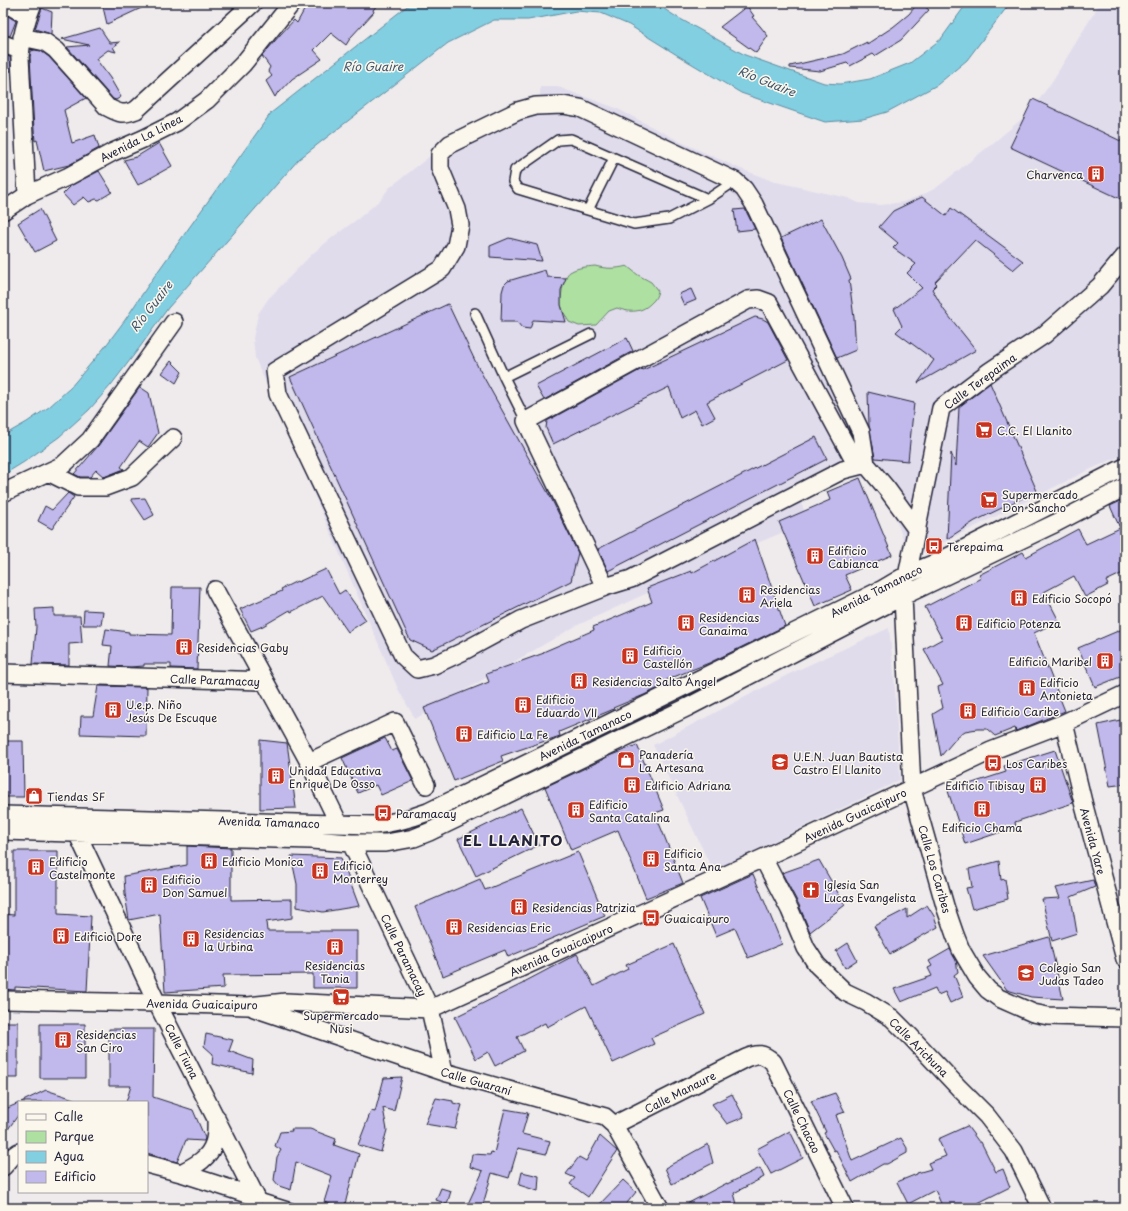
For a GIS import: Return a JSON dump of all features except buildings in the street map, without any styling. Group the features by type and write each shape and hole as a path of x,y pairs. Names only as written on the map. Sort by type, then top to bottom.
{"street":[{"path":"5,3 30,9 21,44 20,64 24,116 27,195"},
{"path":"3,44 45,42 56,50 107,107 116,112 126,114 136,110 253,3"},
{"name":"Avenida La Línea","path":"3,212 27,195 69,176 113,152 176,122 207,100 243,64 292,3"},
{"path":"563,105 580,108 735,181 744,189 754,204 861,432 861,465 843,470 631,579 521,620 462,652 434,665 417,669 403,656 278,394 275,371 442,269 456,246 460,225 457,209 440,168 440,154 450,144 518,111 536,106 563,105"},
{"name":"Calle Terepaima","path":"903,596 941,408 990,371 1044,335 1100,286 1125,256"},
{"path":"605,588 526,421 748,300 758,299 769,303 861,465 887,489 917,530"},
{"path":"3,493 63,465 90,440 174,322"},
{"path":"48,472 78,486 105,486 132,477 173,438"},
{"name":"Avenida Tamanaco","path":"3,815 374,825 391,824 407,820 428,812 881,590 908,574 940,561 1125,467"},
{"name":"Avenida Tamanaco","path":"3,831 311,840 351,843 386,843 414,838 681,710 903,596 1056,524 1125,488"},
{"path":"215,590 265,681"},
{"name":"Calle Los Caribes","path":"903,596 912,789 945,906 961,950 977,977 988,990 999,998 1033,1013 1074,1018 1125,1018"},
{"name":"Calle Paramacay","path":"3,673 265,681 310,762 340,824"},
{"name":"Avenida Guaicaipuro","path":"3,1000 248,1006 286,1002 430,1009 764,858 991,752 1064,722 1125,694"},
{"path":"310,762 395,722 426,785"},
{"name":"Avenida Yare","path":"1064,722 1083,802 1125,959"},
{"name":"Calle Tiuna","path":"73,817 77,833 157,1003 256,1197"},
{"name":"Calle Paramacay","path":"351,843 430,1009 444,1072"},
{"name":"Calle Arichuna","path":"764,858 790,910 806,948 817,965 845,992 866,1002 892,1018 912,1036 959,1088 987,1116 1014,1151 1042,1208"},
{"name":"Calle Guaraní","path":"248,1006 444,1072 605,1117 614,1125 660,1208"},
{"name":"Calle Chacao","path":"746,1058 756,1054 766,1056 773,1062 845,1208"},
{"name":"Calle Manaure","path":"614,1125 746,1058"},
{"path":"181,1173 199,1163 207,1156 214,1143 216,1117"},
{"path":"3,1167 18,1153"},
{"path":"148,1164 181,1173 256,1197"}],"lane":[{"path":"708,199 571,138 558,140 515,170 513,182 518,189 634,224 669,219 708,199 735,181"},
{"path":"588,210 614,158"},
{"path":"475,313 504,378 526,421"},
{"path":"504,378 591,334"},
{"path":"256,1197 291,1208"}],"shaded area":[{"path":"1100,3 1125,3 1125,454 1089,470 910,559 890,502 874,482 858,477 841,479 799,500 810,521 743,549 576,626 415,719 398,689 255,358 253,338 258,314 268,299 312,254 359,218 381,199 389,188 434,153 540,102 540,87 558,87 616,108 683,143 772,181 848,198 859,203 881,205 903,202 936,188 1031,111 1053,80"},
{"name":"U.E.N. Juan Bautista Castro El Llanito","path":"889,628 894,672 900,780 713,871 653,745 789,674"}],"green space":[{"path":"595,266 603,268 619,268 627,266 638,275 651,282 658,291 656,297 648,306 640,310 627,311 617,308 609,311 596,325 579,326 569,322 561,305 562,292 566,277 570,272 576,269"}],"water":[{"name":"Río Guaire","path":"411,3 655,3 675,16 745,55 824,83 840,84 870,79 910,63 941,39 967,3 1010,3 967,60 937,85 887,112 863,119 825,122 741,93 629,25 601,13 576,11 528,20 494,20 448,43 299,159 168,308 111,385 89,410 59,437 3,477 3,435 27,422 49,407 70,388 104,348 271,113"}],"place":[{"name":"Charvenca","path":"1096,174"},
{"name":"C.C. El Llanito","path":"984,430"},
{"name":"Supermercado Don Sancho","path":"989,500"},
{"name":"Terepaima","path":"934,546"},
{"name":"Edificio Cabianca","path":"815,556"},
{"name":"Residencias Ariela","path":"747,595"},
{"name":"Edificio Socopó","path":"1019,598"},
{"name":"Residencias Canaima","path":"686,623"},
{"name":"Edificio Potenza","path":"964,623"},
{"name":"Residencias Gaby","path":"184,647"},
{"name":"Edificio Castellón","path":"630,656"},
{"name":"Edificio Maribel","path":"1105,661"},
{"name":"Residencias Salto Ángel","path":"579,681"},
{"name":"Edificio Antonieta","path":"1027,688"},
{"name":"Edificio Eduardo VII","path":"523,705"},
{"name":"U.e.p. Niño Jesús De Escuque","path":"113,710"},
{"name":"Edificio Caribe","path":"968,711"},
{"name":"Edificio La Fe","path":"464,734"},
{"name":"Panadería La Artesana","path":"626,760"},
{"name":"U.E.N. Juan Bautista Castro El Llanito","path":"780,762"},
{"name":"Los Caribes","path":"993,763"},
{"name":"Unidad Educativa Enrique De Osso","path":"276,776"},
{"name":"Edificio Adriana","path":"632,785"},
{"name":"Edificio Tibisay","path":"1038,785"},
{"name":"Tiendas SF","path":"34,796"},
{"name":"Edificio Chama","path":"982,809"},
{"name":"Edificio Santa Catalina","path":"576,810"},
{"name":"Paramacay","path":"383,813"},
{"name":"Edificio Santa Ana","path":"651,859"},
{"name":"Edificio Monica","path":"209,861"},
{"name":"Edificio Castelmonte","path":"36,867"},
{"name":"Edificio Monterrey","path":"320,871"},
{"name":"Edificio Don Samuel","path":"149,885"},
{"name":"Iglesia San Lucas Evangelista","path":"811,890"},
{"name":"Residencias Patrizia","path":"519,907"},
{"name":"Guaicaipuro","path":"651,918"},
{"name":"Residencias Eric","path":"454,927"},
{"name":"Edificio Dore","path":"61,936"},
{"name":"Residencias la Urbina","path":"191,939"},
{"name":"Residencias Tania","path":"335,947"},
{"name":"Colegio San Judas Tadeo","path":"1026,973"},
{"name":"Supermercado Nusi","path":"341,997"},
{"name":"Residencias San Ciro","path":"63,1040"}],"district":[{"name":"EL LLANITO","path":"513,839"}]}
